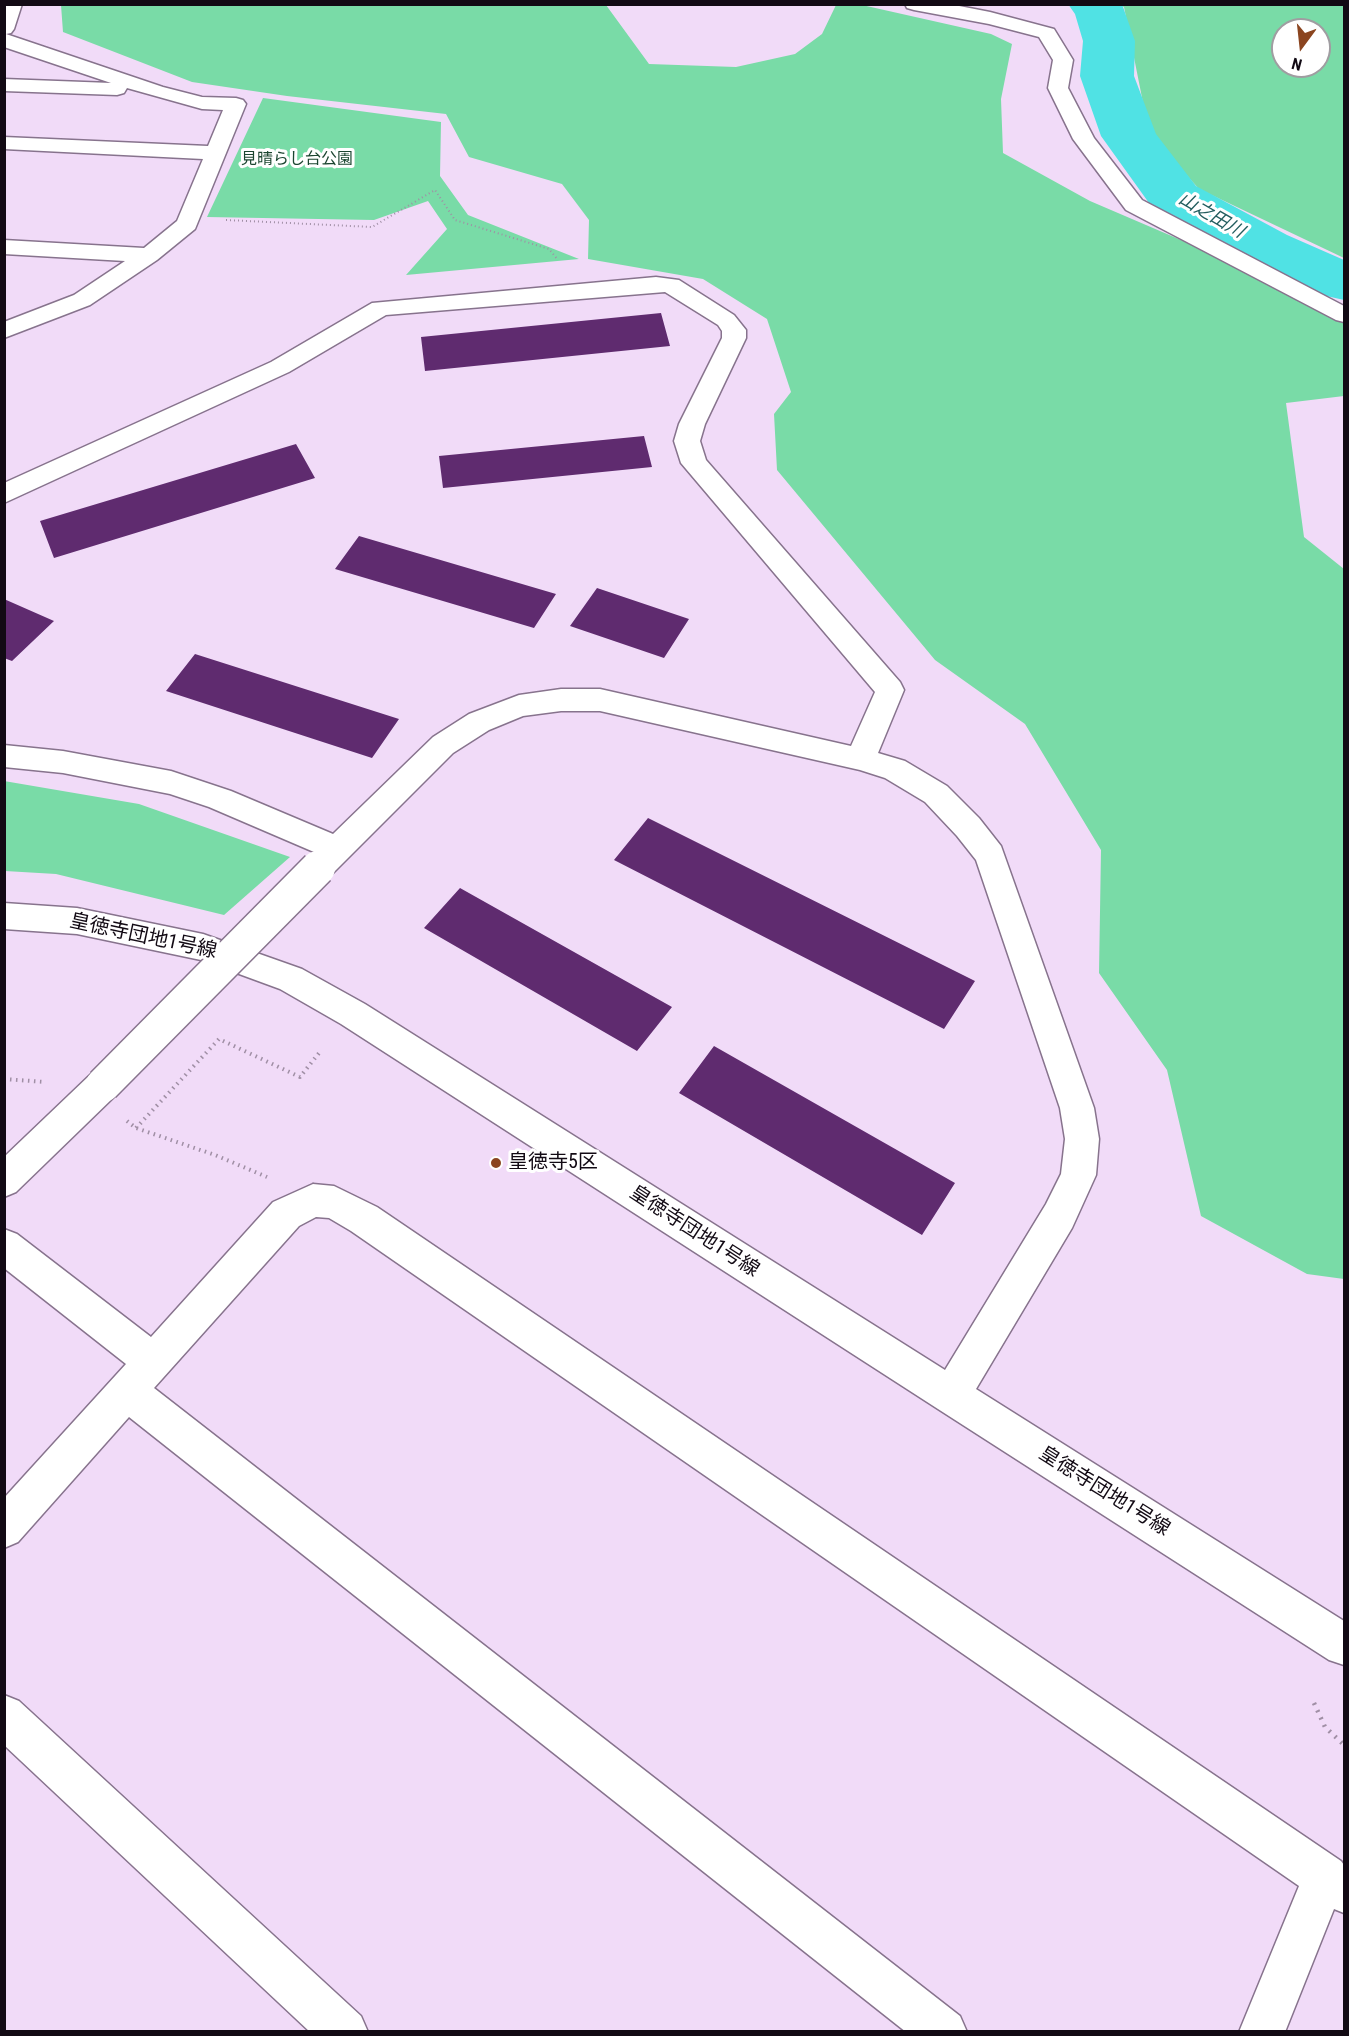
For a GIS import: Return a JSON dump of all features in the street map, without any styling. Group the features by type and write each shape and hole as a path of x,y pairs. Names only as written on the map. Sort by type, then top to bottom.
{"street":[{"path":"4,29 12,4"},
{"path":"914,4 990,18 1047,33 1063,60 1058,88 1084,139 1134,205 1344,315"},
{"path":"4,40 156,91 202,103 236,104 187,224 149,255 82,300 4,331"},
{"path":"4,85 156,91"},
{"path":"4,143 216,153"},
{"path":"4,247 149,255"},
{"path":"4,494 280,367 380,308 645,285 671,285 726,320 734,330 734,338 692,424 687,441 694,463 891,690 860,759"},
{"path":"4,1181 443,745 479,722 519,706 561,700 600,700 860,759 895,769 936,794 968,827 990,855 1077,1108 1082,1139 1078,1175 1059,1216 951,1396"},
{"path":"4,756 63,762 171,783 220,799 327,858"},
{"name":"皇徳寺団地1号線","path":"4,916 77,921 203,946 291,979 353,1014 1344,1645"},
{"path":"4,1528 286,1214 313,1200 334,1202 364,1219 1334,1884 1262,2031"},
{"path":"4,1246 140,1377 944,2031"},
{"path":"4,1716 345,2031"}],"path":[{"path":"189,219 372,226 435,190 455,220 549,249 559,261"},
{"path":"136,1128 219,1039 300,1077 318,1053"},
{"path":"4,1079 52,1082 95,1092 117,1114 136,1128 216,1155 313,1200"},
{"path":"1314,1702 1324,1727 1344,1745"}],"green space":[{"path":"61,5 606,5 649,64 736,67 795,54 822,34 836,5 862,5 991,34 1012,44 1001,99 1003,153 1090,201 1251,270 1344,322 1344,396 1286,403 1304,537 1344,569 1344,1279 1307,1274 1201,1216 1167,1070 1099,973 1101,850 1025,724 935,660 777,470 774,414 791,392 767,319 703,279 588,259 589,220 562,184 469,157 446,114 287,96 192,82 63,32"},
{"path":"1120,5 1344,5 1344,258 1199,189 1149,133 1124,7"},
{"name":"見晴らし台公園","path":"263,98 441,122 440,176 468,215 579,259 406,275 447,229 428,201 374,220 207,217"},
{"path":"4,781 139,804 290,857 224,915 56,874 5,871"}],"building":[{"path":"661,313 670,346 425,371 421,337"},
{"path":"644,436 652,467 443,488 439,456"},
{"path":"296,444 315,478 54,558 40,521"},
{"path":"359,536 556,594 534,628 335,569"},
{"path":"597,588 689,619 664,658 570,626"},
{"path":"4,599 54,621 12,661 4,658"},
{"path":"195,654 399,719 372,758 166,691"},
{"path":"648,818 975,981 944,1029 614,860"},
{"path":"460,888 672,1007 637,1051 424,928"},
{"path":"714,1046 955,1183 922,1235 679,1093"}],"waterway":[{"name":"山之田川","path":"1093,4 1098,7 1109,41 1107,76 1129,136 1175,198 1266,248 1344,282"}],"place":[{"name":"皇徳寺5区","path":"496,1163"}]}
